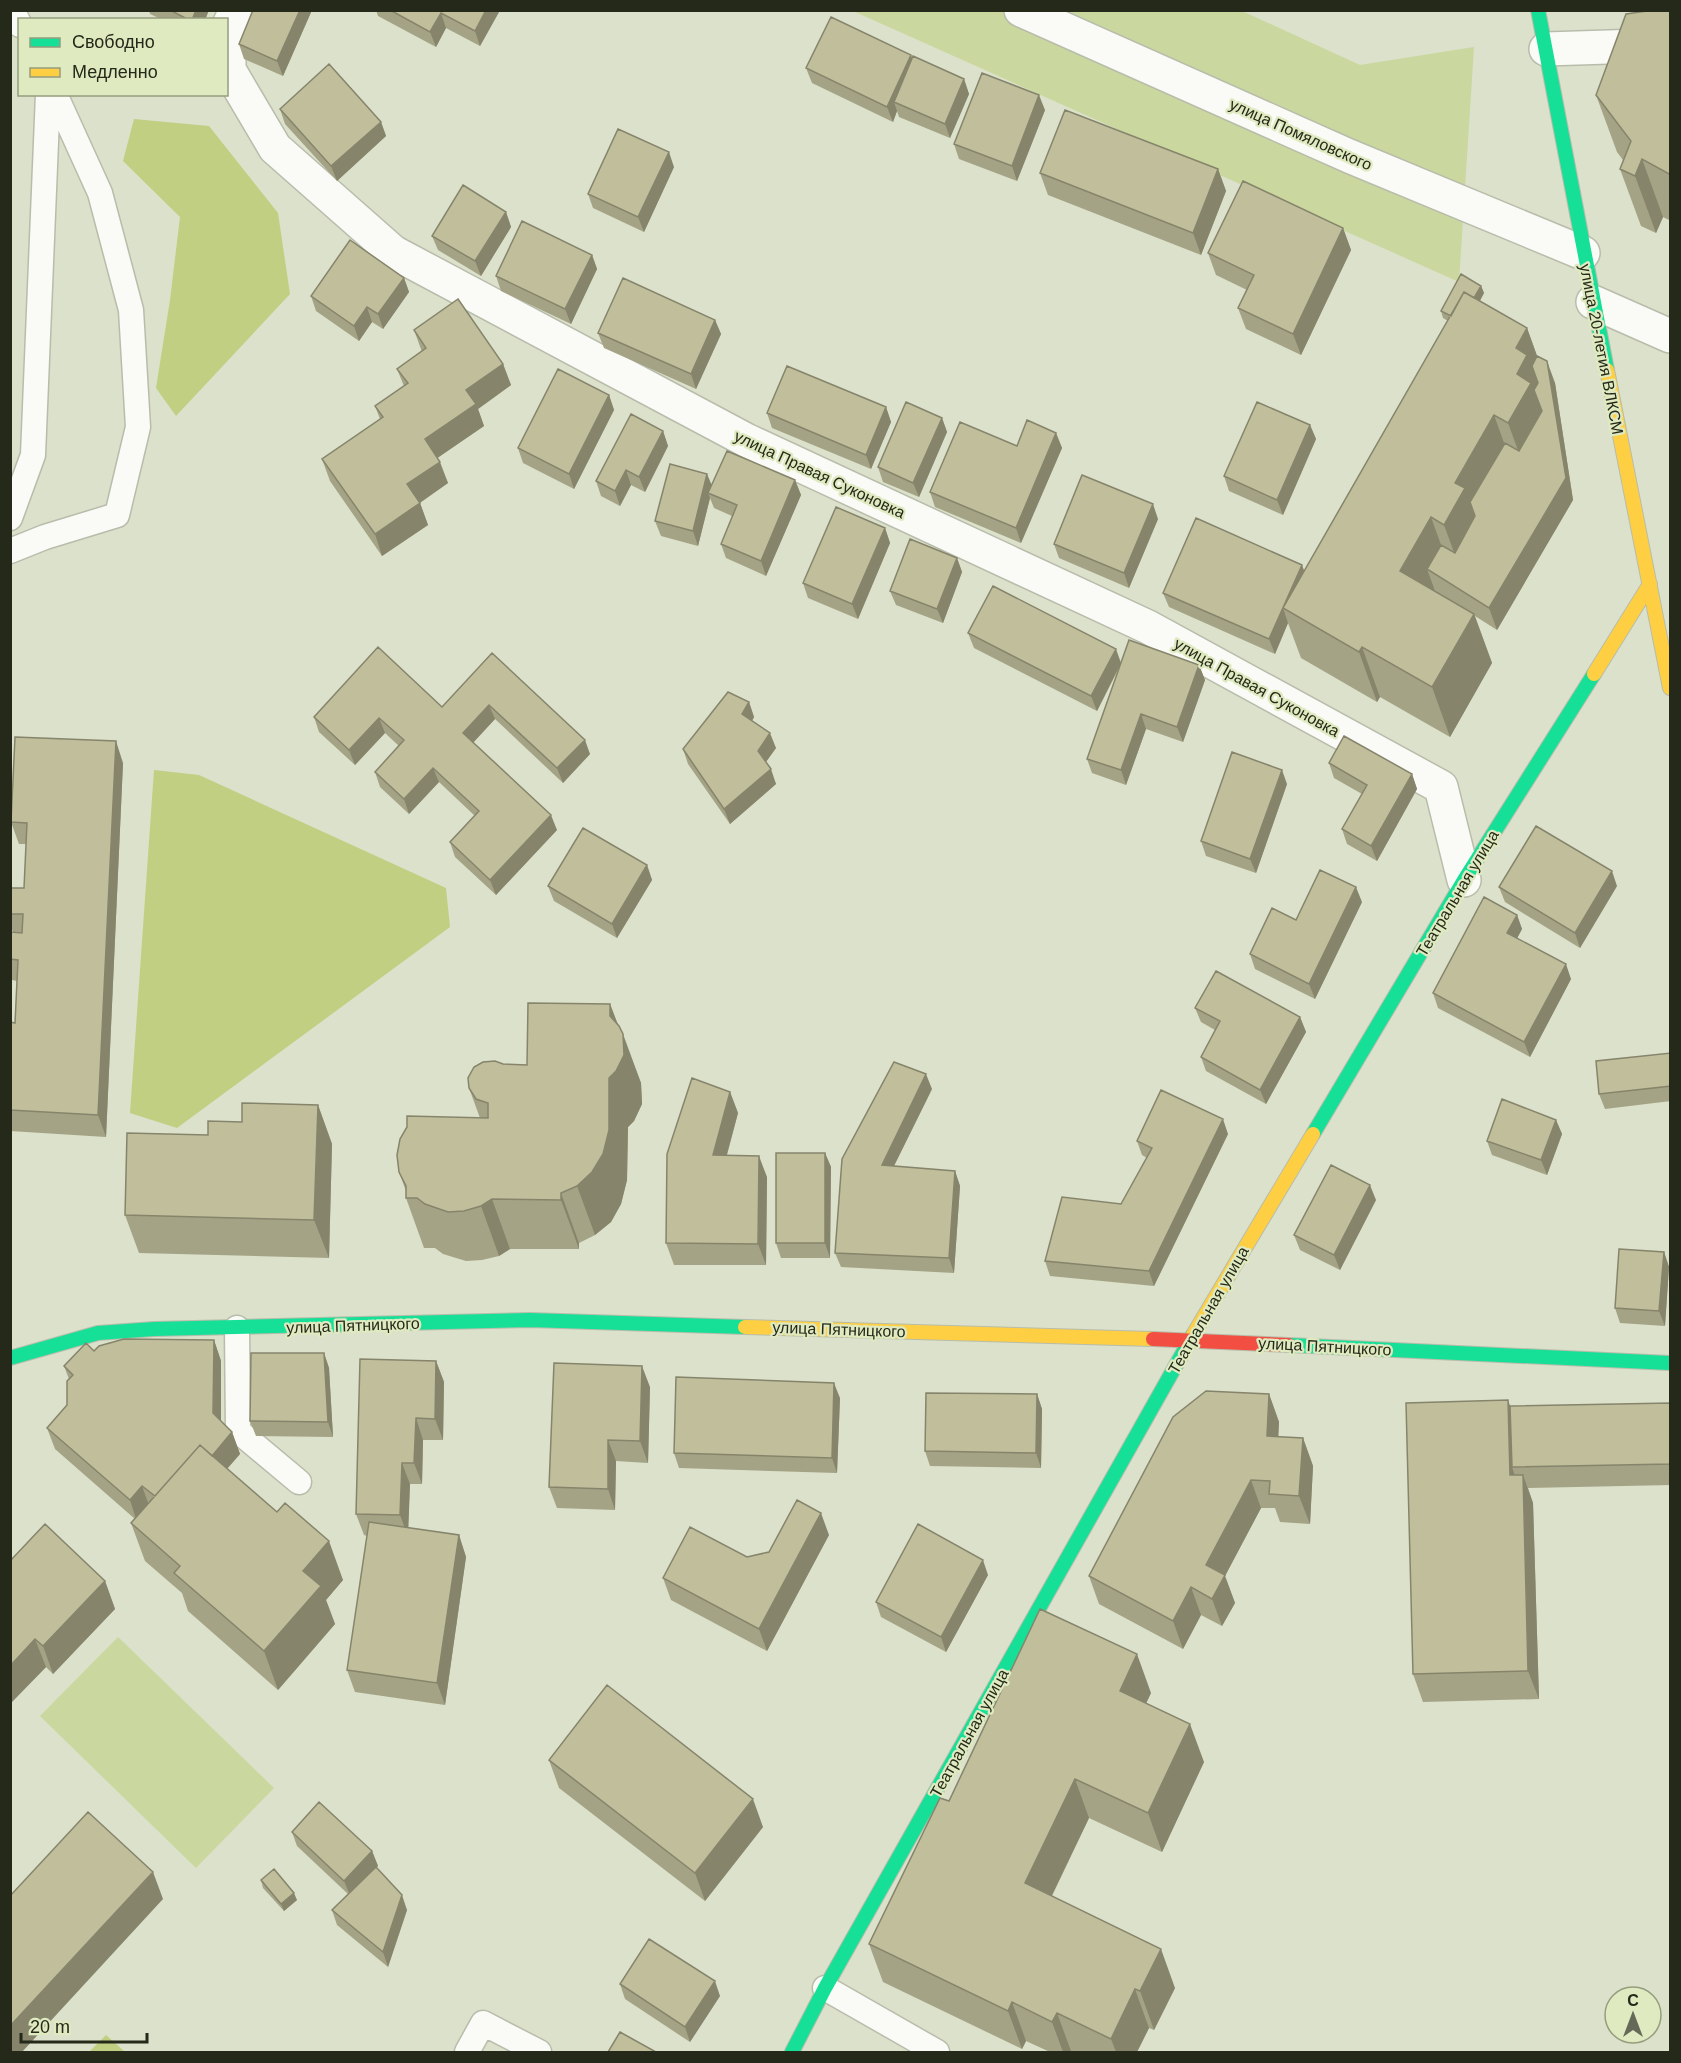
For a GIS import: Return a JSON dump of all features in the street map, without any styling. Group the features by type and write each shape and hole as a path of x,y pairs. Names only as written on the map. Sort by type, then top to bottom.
{"street":[{"name":"улица Правая Суконовка","path":"236,10 229,25 229,70 275,148 393,252 746,440 1148,627 1441,787 1464,880"},
{"name":"улица Помяловского","path":"1021,10 1349,156 1583,253"},
{"name":"улица 20-летия ВЛКСМ","path":"1538,10 1583,253 1671,688"},
{"path":"1545,49 1671,45"},
{"path":"1593,302 1671,336"},
{"name":"Театральная улица","path":"792,2052 825,1988 1190,1340 1464,880 1650,584"},
{"name":"улица Пятницкого","path":"10,1358 98,1332 530,1320 1190,1340 1671,1364"}],"lane":[{"path":"10,518 33,455 48,96"},
{"path":"10,551 45,537 117,515 138,427 131,310 100,193 56,96"},
{"path":"237,1328 238,1431 299,1482"},
{"path":"825,1988 937,2052"},
{"path":"468,2052 483,2023 539,2052"}],"green space":[{"path":"853,11 1242,11 1360,65 1474,47 1459,282"},
{"path":"134,119 209,126 278,213 290,294 176,416 156,388 180,217 123,161"},
{"path":"154,770 199,775 446,888 450,927 177,1128 130,1113"},
{"path":"118,1637 274,1788 196,1868 40,1716"},
{"path":"106,2035 125,2052 89,2052"}],"building":[{"path":"170,10 196,10 193,18 185,18"},
{"path":"253,10 300,10 277,61 239,44"},
{"path":"390,10 486,10 475,31 441,13 430,32"},
{"path":"1671,10 1671,175 1642,159 1635,176 1620,169 1631,141 1596,95 1626,14"},
{"path":"831,17 911,55 887,107 806,68"},
{"path":"913,56 964,79 945,124 894,102"},
{"path":"329,64 381,122 331,166 280,109"},
{"path":"982,73 1039,95 1012,166 954,144"},
{"path":"1065,110 1218,169 1193,233 1040,173"},
{"path":"618,129 669,152 638,217 588,194"},
{"path":"1243,181 1343,228 1293,334 1238,308 1254,275 1208,253"},
{"path":"463,185 506,212 475,261 432,236"},
{"path":"522,221 592,255 565,309 496,276"},
{"path":"350,240 404,278 378,314 367,307 354,326 311,296"},
{"path":"1461,274 1481,286 1474,298 1464,292 1451,316 1441,311"},
{"path":"623,278 715,320 691,374 598,333"},
{"path":"1464,292 1527,328 1516,348 1527,355 1517,374 1531,383 1508,423 1494,415 1455,483 1465,488 1444,525 1431,517 1400,571 1474,614 1432,687 1362,647 1359,652 1283,608"},
{"path":"458,299 503,364 466,390 476,404 425,439 440,462 407,484 420,503 375,534 322,459 383,417 375,406 408,383 397,369 426,348 414,330"},
{"path":"1537,356 1547,361 1566,478 1489,608 1427,569 1441,545 1455,553 1475,516 1470,502 1505,443 1519,451 1542,411 1534,390 1538,383 1532,366"},
{"path":"787,366 886,407 866,455 767,413"},
{"path":"558,369 609,395 569,474 518,448"},
{"path":"906,402 942,418 913,483 878,467"},
{"path":"1257,402 1310,425 1277,500 1224,476"},
{"path":"631,414 663,431 639,477 626,470 615,491 596,481"},
{"path":"1027,420 1056,433 1016,528 930,492 960,422 1017,446"},
{"path":"727,451 795,480 761,561 721,544 737,505 708,493"},
{"path":"670,464 707,474 693,531 655,521"},
{"path":"1082,475 1153,504 1124,573 1054,544"},
{"path":"836,507 885,528 852,604 803,583"},
{"path":"1196,518 1302,565 1269,639 1163,593"},
{"path":"910,539 957,558 937,609 890,591"},
{"path":"993,586 1116,649 1091,696 968,633"},
{"path":"1129,640 1199,665 1177,727 1141,714 1121,770 1087,759"},
{"path":"378,647 442,707 492,653 585,740 557,768 489,705 463,733 551,815 490,880 450,842 479,811 433,768 404,799 375,772 404,740 379,718 349,750 314,717"},
{"path":"728,692 749,702 742,714 770,733 758,751 771,769 724,809 683,749"},
{"path":"1344,736 1412,774 1371,846 1342,829 1367,785 1329,763"},
{"path":"15,737 116,741 98,1115 10,1110 10,1022 15,1023 18,960 10,959 10,932 22,933 23,914 10,914 10,888 24,888 27,823 11,822"},
{"path":"1232,752 1282,770 1250,859 1201,841"},
{"path":"1536,826 1612,871 1575,933 1499,887"},
{"path":"583,828 647,865 612,924 548,886"},
{"path":"1320,870 1356,887 1309,984 1250,954 1272,908 1296,920"},
{"path":"1484,897 1517,915 1507,933 1566,964 1524,1042 1433,993"},
{"path":"1216,971 1300,1017 1260,1090 1201,1057 1220,1021 1195,1008"},
{"path":"528,1003 610,1004 610,1016 623,1034 624,1055 616,1071 609,1078 609,1130 603,1154 592,1172 577,1186 561,1193 561,1200 492,1199 481,1206 464,1211 448,1212 425,1204 417,1198 406,1198 406,1186 399,1172 397,1155 400,1139 407,1127 407,1116 488,1118 488,1103 476,1099 469,1088 468,1078 474,1067 483,1062 495,1061 503,1064 527,1065"},
{"path":"1671,1053 1671,1086 1599,1094 1596,1061"},
{"path":"894,1062 926,1074 882,1165 955,1171 949,1258 835,1253 842,1159"},
{"path":"692,1078 730,1092 713,1155 759,1156 758,1244 666,1243 667,1154"},
{"path":"1161,1090 1223,1119 1149,1271 1045,1261 1062,1197 1121,1204 1152,1148 1137,1141"},
{"path":"1502,1099 1556,1120 1541,1160 1487,1141"},
{"path":"242,1103 318,1105 314,1220 125,1215 127,1133 208,1135 208,1121 242,1122"},
{"path":"776,1153 825,1153 825,1243 776,1243"},
{"path":"1331,1165 1370,1185 1334,1255 1294,1235"},
{"path":"1619,1249 1664,1252 1659,1311 1615,1308"},
{"path":"124,1339 214,1340 213,1413 232,1432 212,1456 200,1445 155,1496 142,1486 130,1500 47,1428 67,1405 67,1381 73,1375 64,1366 86,1343 94,1351 99,1346"},
{"path":"251,1353 324,1353 328,1422 250,1421"},
{"path":"360,1359 436,1361 435,1419 416,1418 414,1463 402,1463 400,1515 356,1514"},
{"path":"554,1363 642,1366 640,1441 608,1440 608,1489 549,1487"},
{"path":"676,1377 834,1383 832,1458 674,1453"},
{"path":"1206,1391 1269,1394 1267,1436 1303,1438 1299,1496 1269,1494 1270,1481 1251,1480 1206,1565 1225,1575 1212,1599 1191,1587 1173,1621 1089,1576 1173,1417"},
{"path":"926,1393 1037,1394 1036,1453 925,1451"},
{"path":"1508,1400 1510,1475 1523,1475 1528,1671 1413,1674 1406,1403"},
{"path":"1671,1403 1671,1464 1512,1467 1510,1406"},
{"path":"200,1445 277,1512 285,1503 329,1541 303,1571 321,1586 264,1651 174,1573 180,1566 131,1523"},
{"path":"797,1500 821,1513 759,1629 663,1578 690,1527 747,1557 769,1552"},
{"path":"369,1522 459,1535 437,1683 347,1670"},
{"path":"45,1524 105,1581 43,1646 35,1639 10,1666 10,1561"},
{"path":"918,1524 983,1560 941,1637 876,1602"},
{"path":"1040,1609 1137,1654 1120,1691 1190,1724 1148,1813 1075,1779 1025,1883 1161,1949 1140,1991 1135,1989 1111,2039 1057,2013 1052,2022 1012,2002 1008,2011 869,1944 940,1798 949,1801"},
{"path":"607,1685 753,1799 695,1873 549,1760"},
{"path":"319,1802 372,1851 344,1881 292,1832"},
{"path":"88,1812 153,1872 10,2026 10,1896"},
{"path":"376,1867 402,1895 383,1952 332,1910"},
{"path":"274,1869 294,1893 281,1904 261,1880"},
{"path":"649,1939 715,1981 685,2027 620,1984"},
{"path":"620,2032 656,2052 608,2052"}],"traffic: fast":[{"path":"1538,10 1607,370"},
{"path":"1313,1134 1464,880 1594,674"},
{"path":"10,1358 98,1333 154,1329 530,1320 745,1327"},
{"path":"792,2052 825,1988 1193,1335"},
{"path":"1289,1345 1670,1363"}],"traffic: slow":[{"path":"1607,370 1670,688"},
{"path":"1594,674 1650,584"},
{"path":"1193,1335 1313,1134"},
{"path":"745,1327 1153,1339"}],"traffic: jam":[{"path":"1153,1339 1289,1345"}]}
